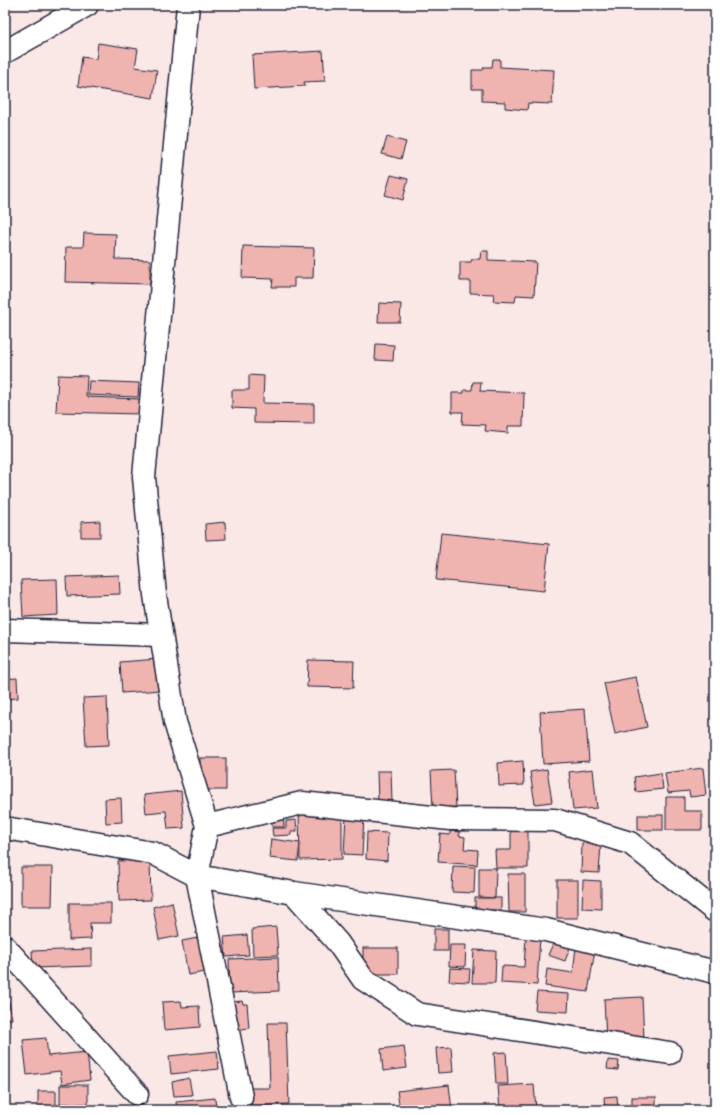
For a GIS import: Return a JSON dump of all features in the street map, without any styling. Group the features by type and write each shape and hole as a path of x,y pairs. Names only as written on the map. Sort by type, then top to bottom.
{"street":[{"path":"5,52 86,5"},
{"path":"188,5 144,477 155,595 175,722 206,826 197,876 241,1097"},
{"path":"5,630 161,635"},
{"path":"206,826 302,803 450,819 555,820 630,843 715,911"},
{"path":"5,828 153,853 197,876 294,893 546,930 715,972"},
{"path":"294,893 338,943 363,979 416,1014 670,1054"},
{"path":"5,947 137,1094"}],"building":[{"path":"98,43 138,49 135,67 157,70 153,98 78,86 82,57 96,59"},
{"path":"323,51 325,81 304,82 305,86 254,89 252,55"},
{"path":"493,59 500,59 500,67 554,70 552,104 528,103 527,110 505,108 505,102 482,101 482,89 472,89 472,70 483,70 484,67 492,67"},
{"path":"387,137 406,142 401,159 382,154"},
{"path":"391,175 408,179 403,200 385,195"},
{"path":"84,233 116,234 115,259 150,260 150,284 65,282 66,247 83,247"},
{"path":"243,246 314,248 313,278 294,278 294,287 272,287 273,279 242,278"},
{"path":"481,251 488,251 488,260 536,262 534,296 516,295 515,302 493,301 494,294 470,293 470,281 460,281 460,262 471,262 472,259 480,259"},
{"path":"379,303 401,304 400,322 378,322"},
{"path":"376,344 394,345 393,361 375,360"},
{"path":"58,375 87,376 86,397 140,399 139,414 56,412"},
{"path":"249,375 264,376 263,403 314,404 314,424 254,423 254,409 232,408 232,390 249,390"},
{"path":"89,381 139,383 138,397 88,395"},
{"path":"473,382 481,382 480,391 524,393 523,426 508,426 508,433 485,431 486,425 462,424 463,412 452,412 452,393 464,393 464,390 472,390"},
{"path":"100,521 100,537 81,537 81,522"},
{"path":"225,522 226,539 206,540 205,524"},
{"path":"441,533 549,544 544,591 436,580"},
{"path":"119,575 120,594 67,596 66,577"},
{"path":"57,579 58,615 23,617 21,580"},
{"path":"158,659 161,690 122,693 120,662"},
{"path":"308,660 354,661 353,688 307,687"},
{"path":"636,677 647,727 615,734 604,683"},
{"path":"17,678 18,698 5,699 5,679"},
{"path":"107,697 109,745 86,746 83,698"},
{"path":"585,709 589,761 543,764 540,712"},
{"path":"200,758 226,758 226,790 200,790"},
{"path":"523,761 524,785 499,786 498,763"},
{"path":"703,768 706,795 690,797 689,791 668,793 665,773"},
{"path":"547,769 552,802 535,804 530,772"},
{"path":"593,769 597,808 573,810 569,772"},
{"path":"454,770 456,807 433,808 431,771"},
{"path":"377,771 391,771 392,802 378,803"},
{"path":"661,773 663,789 636,792 634,777"},
{"path":"181,791 184,828 168,829 166,811 146,813 144,795"},
{"path":"666,797 684,797 684,811 702,811 702,830 666,830"},
{"path":"121,798 122,822 106,823 105,799"},
{"path":"283,811 284,827 272,827 271,812"},
{"path":"299,811 342,811 342,859 300,860"},
{"path":"346,815 364,816 362,855 344,854"},
{"path":"638,815 663,815 663,830 638,830"},
{"path":"296,820 297,831 291,831 291,835 273,836 272,828 286,828 286,821"},
{"path":"511,827 528,827 528,868 496,868 495,850 511,850"},
{"path":"450,831 460,832 459,836 465,837 464,849 478,850 477,865 438,862 440,834 450,835"},
{"path":"367,832 388,833 387,861 366,859"},
{"path":"271,839 300,843 298,861 269,858"},
{"path":"582,843 601,844 599,873 581,872"},
{"path":"150,860 151,900 119,901 118,861"},
{"path":"453,866 475,867 474,893 452,892"},
{"path":"21,867 53,867 52,906 21,906"},
{"path":"479,868 496,868 495,898 479,897"},
{"path":"508,874 525,874 525,912 509,912"},
{"path":"557,880 578,880 578,918 557,918"},
{"path":"583,880 601,881 601,909 582,908"},
{"path":"475,898 501,898 501,910 475,910"},
{"path":"172,902 179,936 159,940 153,907"},
{"path":"69,903 111,903 111,923 90,923 91,939 69,940"},
{"path":"276,927 278,955 253,956 252,929"},
{"path":"434,929 448,929 448,951 434,951"},
{"path":"247,935 249,955 226,957 224,937"},
{"path":"203,937 210,971 188,975 182,941"},
{"path":"526,937 540,937 537,985 501,983 502,966 524,967"},
{"path":"555,939 571,945 565,961 548,955"},
{"path":"450,945 466,945 465,967 449,966"},
{"path":"576,947 595,950 588,992 545,986 547,969 573,973"},
{"path":"363,948 398,948 398,974 363,974"},
{"path":"92,949 92,966 33,968 32,951"},
{"path":"474,950 496,951 495,983 472,983"},
{"path":"278,957 279,991 230,993 229,959"},
{"path":"450,968 470,969 469,982 449,981"},
{"path":"537,992 569,994 568,1012 535,1010"},
{"path":"642,997 644,1038 606,1040 604,999"},
{"path":"181,1001 182,1007 199,1006 200,1027 164,1030 162,1002"},
{"path":"242,1001 243,1004 247,1004 249,1028 235,1030 232,1002"},
{"path":"9,1002 12,1019 5,1020 5,1003"},
{"path":"268,1023 286,1023 289,1104 252,1106 251,1088 270,1088"},
{"path":"46,1038 48,1056 87,1052 90,1080 62,1084 60,1071 27,1075 23,1040"},
{"path":"404,1046 407,1068 383,1071 381,1049"},
{"path":"451,1047 453,1072 438,1073 436,1048"},
{"path":"217,1051 219,1069 171,1074 169,1056"},
{"path":"506,1052 508,1084 496,1084 494,1053"},
{"path":"608,1060 619,1061 618,1070 607,1069"},
{"path":"189,1078 192,1095 174,1096 172,1082"},
{"path":"534,1084 536,1110 500,1110 498,1086"},
{"path":"60,1085 88,1085 88,1104 60,1104"},
{"path":"449,1085 452,1110 400,1110 397,1091"},
{"path":"38,1091 56,1091 56,1110 38,1110"},
{"path":"617,1096 618,1110 605,1110 604,1097"},
{"path":"632,1097 656,1097 656,1110 632,1110"},
{"path":"215,1098 216,1110 177,1110 176,1102"}]}
